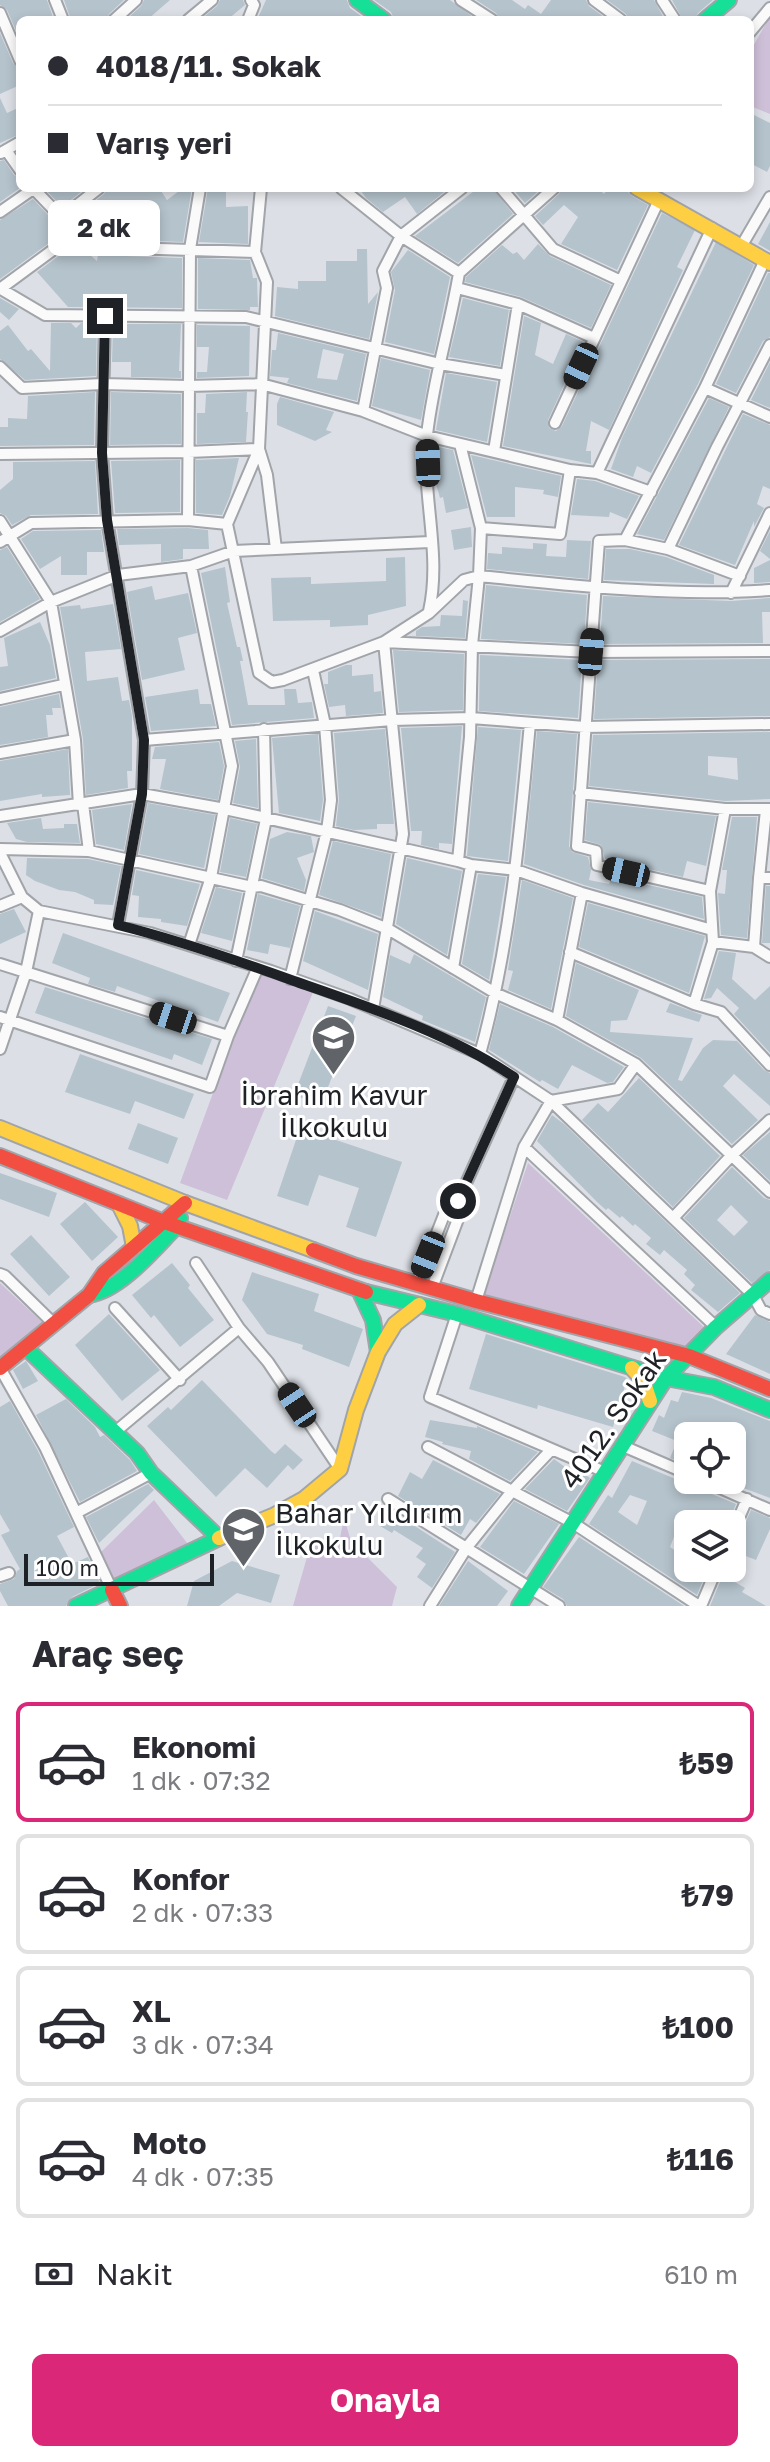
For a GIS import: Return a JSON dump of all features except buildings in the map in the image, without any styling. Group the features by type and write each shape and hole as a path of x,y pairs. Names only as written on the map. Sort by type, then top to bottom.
{"main road":[{"path":"357,0 379,16"},
{"path":"710,16 729,0"},
{"path":"644,192 768,261"},
{"path":"0,1128 185,1203 356,1266 476,1301 689,1356 770,1389"},
{"path":"0,1156 170,1224 359,1290 457,1314 666,1378 714,1387 770,1410"},
{"path":"89,1295 103,1293 119,1282 185,1203"},
{"path":"119,1204 130,1226 134,1247"},
{"path":"0,1368 52,1322 89,1295 104,1273 134,1247 170,1224"},
{"name":"4012. Sokak","path":"519,1606 666,1378 716,1327 770,1280"},
{"path":"359,1290 373,1320 378,1352"},
{"path":"76,1606 275,1515 304,1499 340,1469 356,1410 378,1352 395,1324 419,1305"},
{"path":"26,1348 137,1453 151,1473 219,1538"},
{"path":"632,1368 643,1380 650,1401"},
{"path":"112,1590 120,1606"}],"street":[{"path":"118,16 136,0"},
{"path":"193,16 212,0"},
{"path":"461,0 486,16"},
{"path":"594,0 616,16"},
{"path":"754,27 770,7 763,0"},
{"path":"0,13 16,51"},
{"path":"0,212 28,192"},
{"path":"37,192 76,233 96,247 255,252"},
{"path":"62,217 94,192"},
{"path":"188,520 187,317 190,249 199,192"},
{"path":"261,192 255,252 267,282 259,449 267,475 276,549"},
{"path":"350,192 401,236 459,273"},
{"path":"363,411 387,288 383,271 401,236 455,192"},
{"path":"504,192 553,249 621,281"},
{"path":"429,613 434,570 430,542 427,436 459,273 550,192"},
{"path":"742,245 770,197"},
{"path":"555,423 659,200"},
{"path":"597,473 712,228"},
{"path":"76,233 0,289 45,315 246,317 440,364 506,375"},
{"path":"625,540 768,261"},
{"path":"457,288 518,304 594,338"},
{"path":"494,451 518,304"},
{"path":"105,316 102,453 107,520 144,740 142,794 118,925"},
{"path":"668,549 770,345"},
{"path":"0,367 22,388 102,384 261,384 363,411 427,436 570,470 597,473 651,492"},
{"path":"705,388 770,417"},
{"path":"458,861 471,718 472,645 481,528 460,444"},
{"path":"0,454 259,449"},
{"path":"259,449 227,524 259,673 272,682 313,670 384,642 429,613 464,580 479,576 596,588 731,593 770,590"},
{"path":"481,528 560,534 570,470"},
{"path":"731,593 770,513"},
{"path":"5,540 31,523 188,520 227,524"},
{"path":"0,521 5,540 51,602 75,740 79,805"},
{"path":"710,891 597,865 596,851 577,846 599,541 625,540 668,549 740,576"},
{"path":"0,631 51,602 118,575 191,566 234,551 430,542"},
{"path":"189,945 211,877 232,766 191,566"},
{"path":"384,642 591,652 770,651"},
{"path":"373,1009 403,834 384,642"},
{"path":"290,979 327,831 331,800 325,725 313,670"},
{"path":"0,699 63,685"},
{"path":"144,740 392,720 471,718 585,727 770,724"},
{"path":"480,1054 497,994 516,870 530,723"},
{"path":"236,961 266,819 264,729"},
{"path":"0,753 75,740"},
{"path":"580,793 725,809 768,810 765,878 754,947"},
{"path":"0,816 142,794 225,809 471,865 516,870 754,947 770,957"},
{"path":"79,805 83,804 89,851"},
{"path":"694,1004 713,936 710,891 725,809"},
{"path":"770,1192 636,1064 557,1020 497,994 388,929 261,886 252,887 132,859 89,851 1,856 22,897 39,911 118,925 258,967 373,1009 480,1054 551,1101 753,1295 761,1310 770,1314"},
{"path":"453,968 471,865"},
{"path":"557,1020 582,893"},
{"path":"0,906 22,897"},
{"path":"0,1049 5,1018 26,972 39,911"},
{"path":"570,952 694,1004 721,1012 770,1065"},
{"path":"0,964 228,1036"},
{"path":"5,1018 210,1087 258,967"},
{"path":"476,1301 524,1147 551,1101 618,1089 636,1064"},
{"path":"417,1284 444,1215 458,1201 514,1077"},
{"path":"674,1217 770,1120"},
{"path":"524,1147 716,1327"},
{"path":"432,1288 458,1219 458,1201"},
{"path":"196,1263 340,1469"},
{"path":"0,1274 52,1322"},
{"path":"115,1308 180,1380"},
{"path":"457,1314 430,1397 605,1472"},
{"path":"115,1432 239,1328"},
{"path":"0,1368 45,1447 112,1590"},
{"path":"623,1446 674,1468"},
{"path":"428,1447 573,1523 700,1606 711,1582"},
{"path":"430,1606 467,1547 513,1490 551,1450"},
{"path":"76,1513 151,1473"},
{"path":"735,1494 770,1510"},
{"path":"388,1499 559,1606"},
{"path":"742,1510 747,1499"}],"shaded area":[{"path":"770,16 770,114 754,108 754,45"},
{"path":"257,973 314,990 227,1200 180,1183"},
{"path":"528,1163 706,1329 689,1348 484,1294"},
{"path":"0,1283 43,1323 0,1357"},
{"path":"154,1500 191,1548 113,1582 101,1552"},
{"path":"344,1518 351,1541 397,1587 392,1606 293,1606 311,1543 338,1548"}],"traffic: fast":[{"path":"357,0 379,16"},
{"path":"710,16 729,0"},
{"path":"89,1295 113,1286 136,1268 176,1227 180,1218"},
{"path":"519,1606 666,1378 716,1327 770,1280"},
{"path":"359,1290 373,1320 378,1352"},
{"path":"366,1292 457,1314 666,1378 714,1387 770,1410"},
{"path":"26,1348 137,1453 151,1473 219,1538 76,1606"}],"traffic: slow":[{"path":"644,192 770,263"},
{"path":"0,1128 185,1203 313,1250"},
{"path":"119,1204 130,1226 134,1247"},
{"path":"219,1538 275,1515 304,1499 340,1469 356,1410 378,1352 395,1324 419,1305"},
{"path":"632,1368 643,1380 650,1401"}],"traffic: jam":[{"path":"0,1156 164,1222 366,1292"},
{"path":"0,1368 89,1295 104,1273 185,1203"},
{"path":"313,1250 356,1266 476,1301 689,1356 770,1389"},
{"path":"112,1590 120,1606"}],"place":[{"name":"İbrahim Kavur İlkokulu","path":"334,1077"},
{"name":"Bahar Yıldırım İlkokulu","path":"244,1568"}],"route":[{"path":"105,316 102,453 107,520 144,740 142,794 118,925 271,971 350,999 480,1054 514,1077 458,1201"}]}
